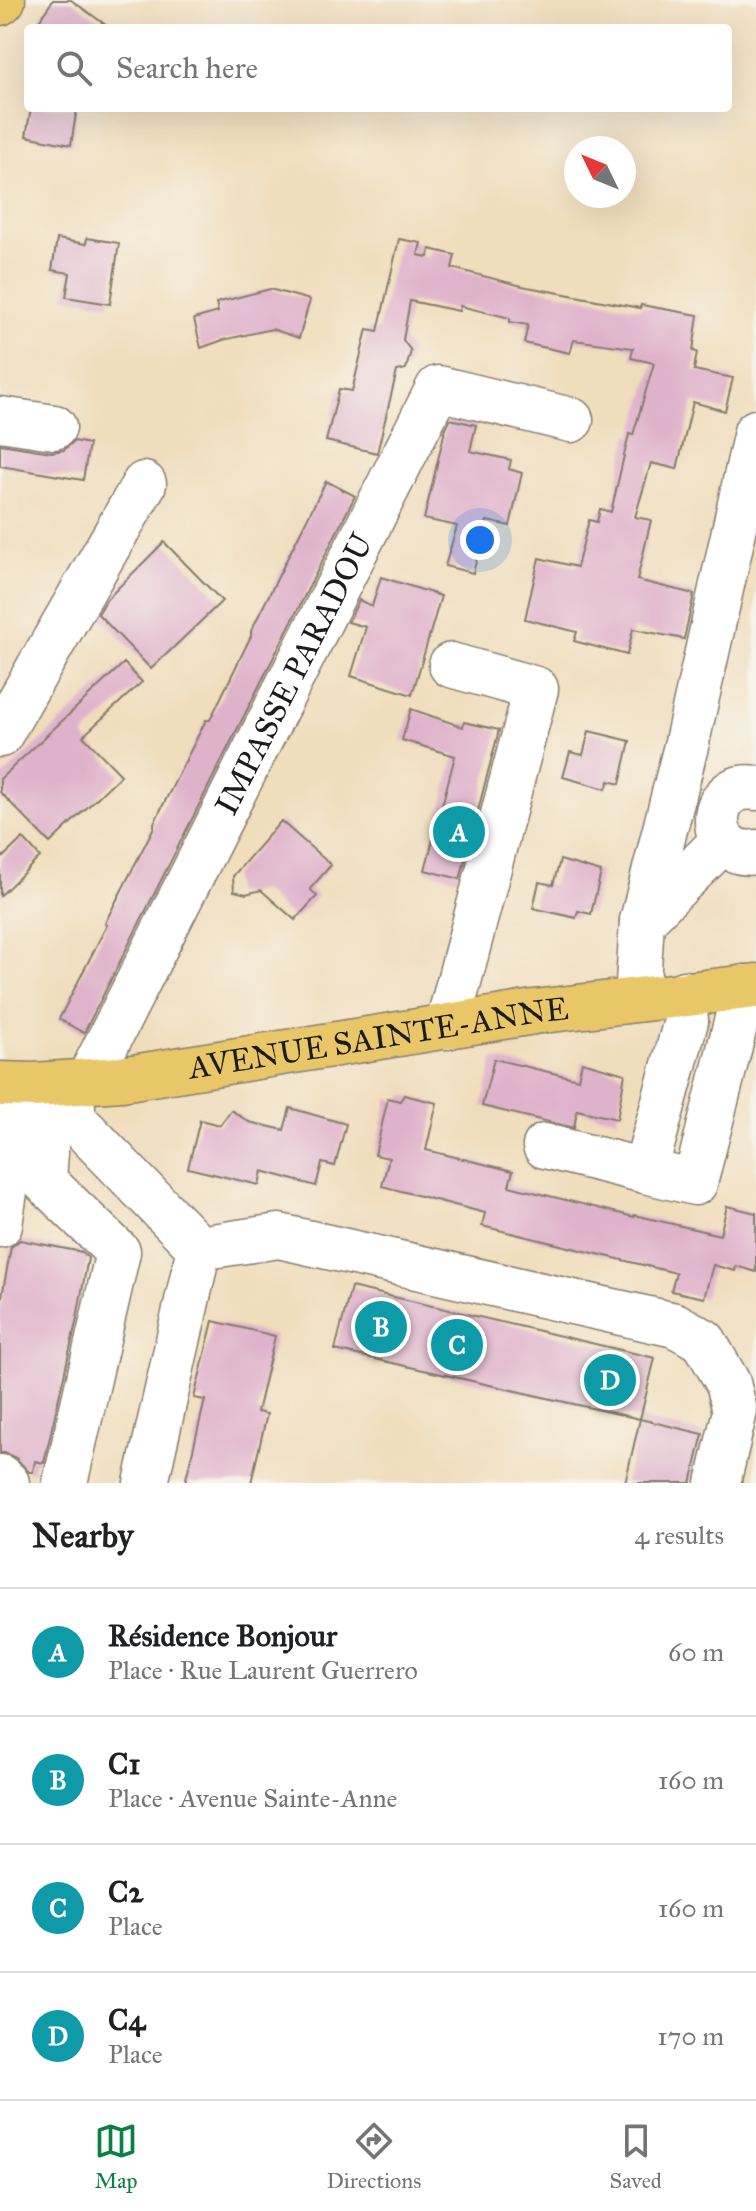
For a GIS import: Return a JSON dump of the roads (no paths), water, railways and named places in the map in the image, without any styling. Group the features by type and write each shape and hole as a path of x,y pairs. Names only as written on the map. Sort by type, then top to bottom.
{"main road":[{"name":"AVENUE SAINTE-ANNE","path":"53,1104 534,1012 751,987"}],"street":[{"name":"IMPASSE PARADOU","path":"53,1104 438,388 571,420"},
{"path":"0,419 54,427"},
{"path":"637,999 642,921 687,742 756,432"},
{"path":"0,735 144,484"},
{"path":"447,1027 536,689 451,665"},
{"path":"642,921 740,846 718,832 717,812 728,794 738,788 756,788"},
{"path":"545,1146 695,1183 751,987"},
{"path":"645,1171 686,1021 684,993"},
{"path":"0,1225 53,1104"},
{"path":"53,1104 199,1248"},
{"path":"53,1104 44,1181 118,1252 65,1483"},
{"path":"199,1248 279,1236 675,1325 704,1341 728,1383 732,1397 735,1411 718,1483"},
{"path":"146,1483 199,1248"},
{"path":"0,1477 7,1483"}],"place":[{"name":"Résidence Bonjour","path":"459,832"},
{"name":"C1","path":"381,1327"},
{"name":"C2","path":"457,1345"},
{"name":"C4","path":"610,1380"}]}
